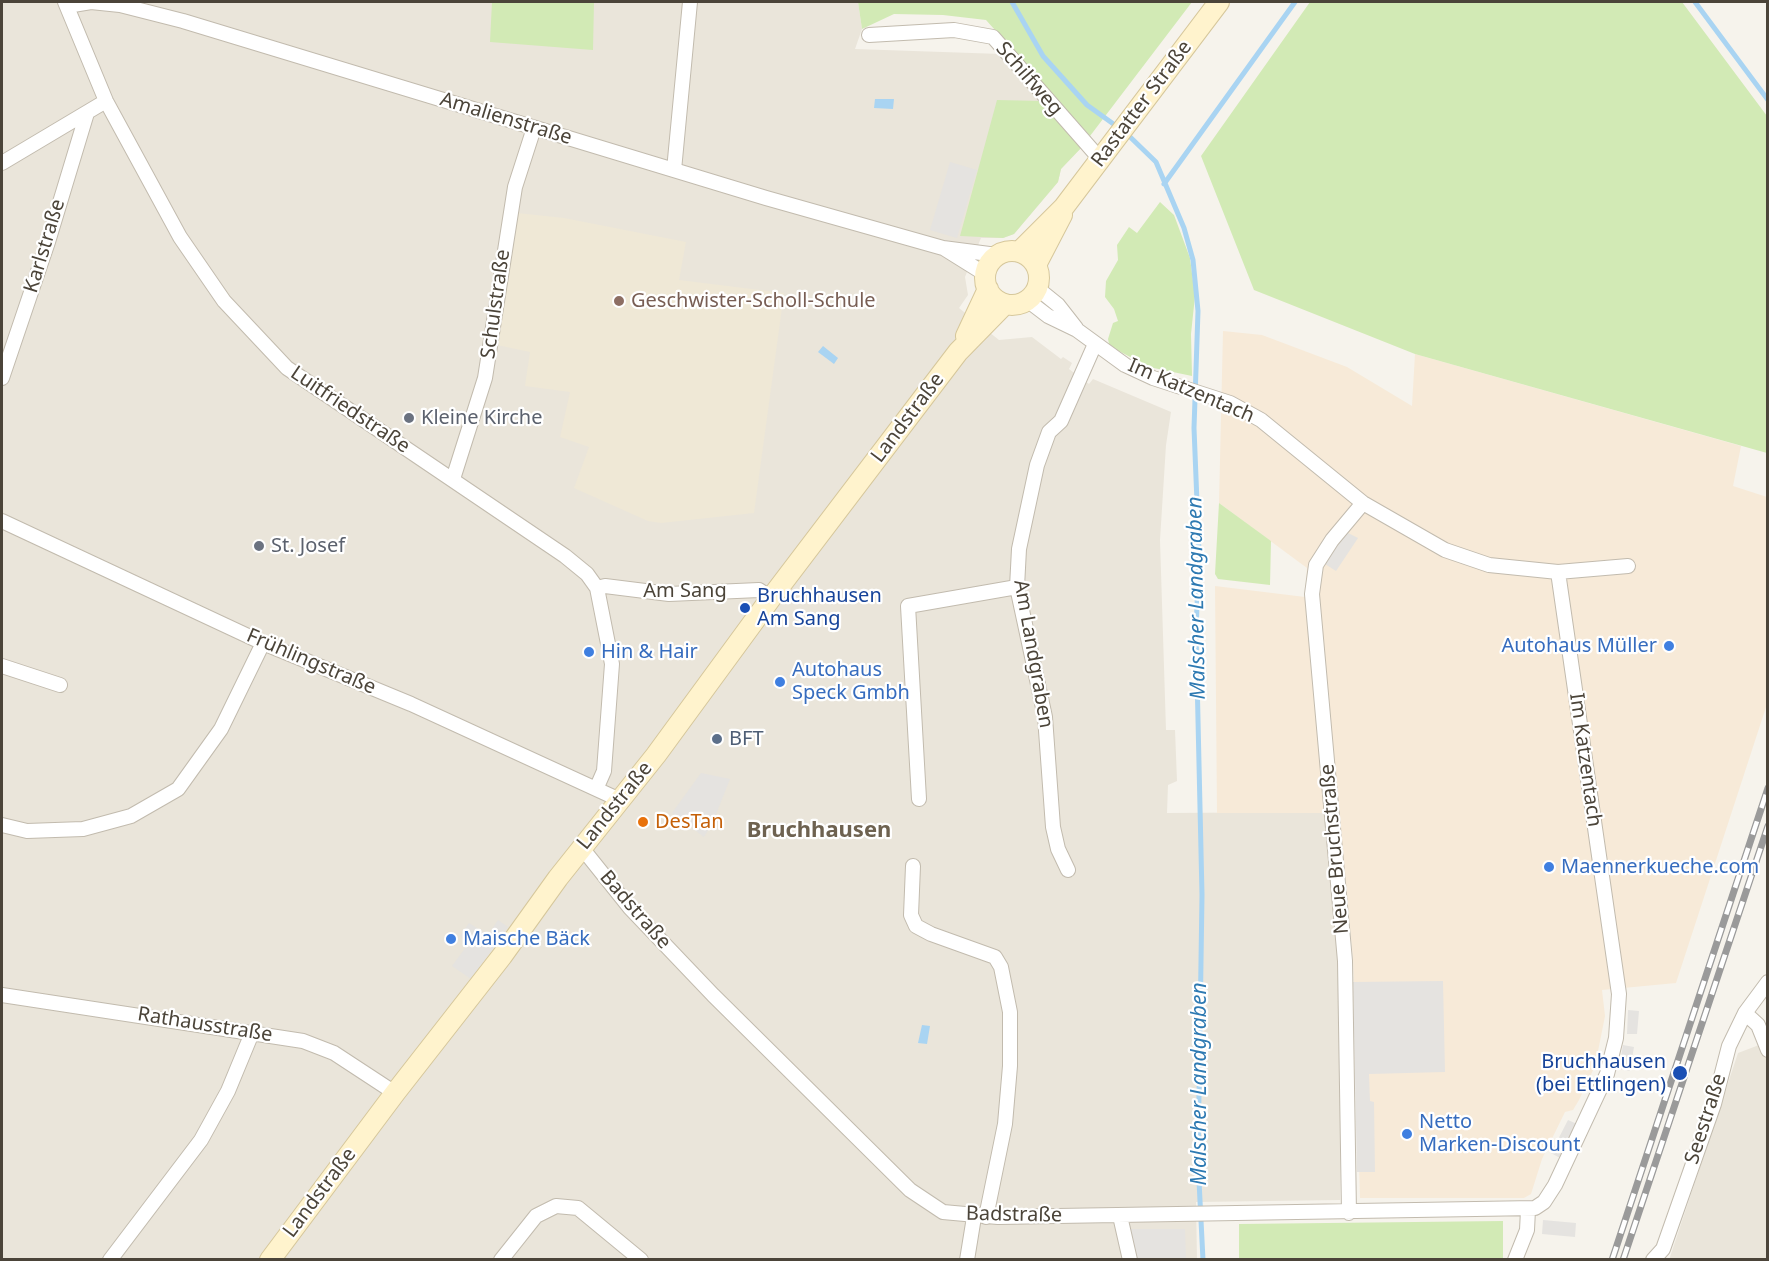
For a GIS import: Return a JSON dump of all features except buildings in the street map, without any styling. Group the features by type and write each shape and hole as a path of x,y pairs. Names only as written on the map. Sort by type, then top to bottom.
{"street":[{"path":"674,170 690,2"},
{"name":"Rastatter Straße","path":"1019,252 1064,207 1219,2"},
{"name":"Amalienstraße","path":"66,4 121,3 674,170 943,248 997,255"},
{"name":"Luitfriedstraße","path":"66,4 106,101 180,237 225,301 287,368 565,556 587,574 597,588"},
{"name":"Schilfweg","path":"869,35 954,30 993,37 1100,159"},
{"path":"2,163 106,101"},
{"name":"Karlstraße","path":"2,378 48,242 87,112"},
{"name":"Schulstraße","path":"453,479 484,378 515,187 534,128"},
{"name":"Rastatter Straße","path":"1036,265 1060,222 1064,207"},
{"name":"Amalienstraße","path":"943,248 986,282"},
{"path":"1011,251 1019,252 1026,254 1036,265 1039,273 1032,294 1020,303 1005,304 998,301 986,282 997,255 1011,251"},
{"name":"Landstraße","path":"958,352 986,282"},
{"name":"Im Katzentach","path":"1032,294 1058,305 1077,330 1125,365 1153,378 1209,395 1261,420 1363,503 1422,538 1460,556 1489,565 1558,572 1628,566"},
{"name":"Landstraße","path":"270,1260 958,352 1005,304"},
{"name":"Am Landgraben","path":"1068,870 1058,849 1053,827 1046,724 1017,587 1019,543 1036,465 1049,432 1061,421 1095,344"},
{"name":"Neue Bruchstraße","path":"1349,1213 1345,961 1312,594 1314,573 1320,558 1363,503"},
{"name":"Frühlingstraße","path":"2,521 263,643 411,704 597,787 620,800"},
{"name":"Im Katzentach","path":"1528,1210 1542,1204 1551,1192 1607,1074 1616,1038 1619,994 1558,572"},
{"name":"Am Sang","path":"597,588 605,586 669,594 759,590 771,598"},
{"path":"919,799 908,606 1017,587"},
{"path":"597,588 612,664 604,771 597,787"},
{"path":"2,825 27,831 83,829 131,816 178,789 221,729 263,643"},
{"path":"2,666 60,685"},
{"name":"Badstraße","path":"582,848 633,912 910,1190 943,1212 980,1217 1528,1210"},
{"path":"913,866 911,915 916,926 931,934 995,957 1000,967 1010,1012 1010,1065 1005,1124 967,1260"},
{"name":"Seestraße","path":"1653,1260 1662,1249 1714,1104 1729,1046 1745,1013 1767,982"},
{"name":"Rathausstraße","path":"2,995 252,1033 317,1046 336,1054 395,1093"},
{"path":"1745,1013 1758,1025 1767,1050"},
{"path":"110,1260 201,1140 228,1091 252,1033"},
{"path":"501,1260 536,1216 550,1207 568,1206 585,1213 641,1260"},
{"path":"1515,1260 1527,1230 1528,1210"},
{"path":"1120,1216 1130,1260"}],"shaded area":[{"path":"2,2 858,2 862,29 855,49 1001,54 1082,147 1061,169 1058,182 1014,234 1003,238 981,238 965,277 968,295 959,308 999,340 1032,337 1061,359 1063,357 1072,363 1069,369 1089,384 1093,379 1171,412 1166,445 1160,540 1166,730 1175,730 1177,781 1168,785 1167,813 1326,812 1340,963 1340,1200 1196,1202 1197,1260 2,1260"},
{"path":"950,162 977,170 957,238 930,230"},
{"path":"517,213 564,218 686,242 679,280 784,293 754,513 661,523 648,521 574,488 589,447 560,437 570,392 525,386 530,352 497,345"},
{"path":"1223,331 1262,335 1347,367 1412,406 1415,354 1741,446 1733,486 1767,497 1767,704 1676,983 1602,990 1605,1016 1595,1066 1573,1110 1565,1112 1542,1159 1531,1194 1524,1198 1360,1198 1353,959 1339,813 1217,813 1215,586 1305,597 1307,568 1219,503"},
{"path":"1346,532 1358,538 1336,571 1325,564"},
{"path":"701,773 730,779 713,822 704,837 672,813"},
{"path":"498,920 508,927 471,979 452,966 469,943 460,936 469,923 488,935"},
{"path":"1443,981 1445,1072 1369,1074 1370,1101 1374,1102 1375,1172 1357,1172 1353,982"},
{"path":"1628,1010 1639,1011 1637,1034 1627,1034"},
{"path":"1767,1042 1767,1259 1669,1260 1738,1053"},
{"path":"1623,1045 1634,1047 1630,1071 1619,1069"},
{"path":"1568,1120 1577,1124 1560,1158 1551,1153"},
{"path":"1543,1220 1576,1223 1575,1237 1542,1234"},
{"path":"1131,1229 1185,1229 1186,1259 1137,1259"}],"green space":[{"path":"492,2 594,2 593,50 490,42"},
{"path":"858,2 1192,2 1090,136 986,20 943,15 894,14 862,29"},
{"path":"1310,2 1682,2 1767,116 1767,453 1415,354 1254,290 1201,156"},
{"path":"997,100 1042,101 1082,147 1061,169 1058,182 1014,234 1003,238 960,236"},
{"path":"1160,202 1174,215 1190,258 1195,296 1191,334 1192,376 1149,367 1117,350 1109,344 1108,339 1113,323 1118,321 1114,309 1105,297 1106,281 1118,260 1117,245 1129,227 1137,233"},
{"path":"1219,503 1271,541 1270,585 1218,579 1215,574"},
{"path":"1503,1221 1503,1259 1239,1259 1239,1224"}],"water":[{"path":"875,99 894,99 893,109 874,108"},
{"path":"823,346 838,358 834,364 818,352"},
{"path":"922,1025 930,1026 927,1044 918,1043"}],"waterway":[{"name":"Malscher Landgraben","path":"1012,2 1043,56 1087,105 1126,133 1156,162 1184,228 1193,260 1198,311 1194,428 1199,552 1196,632 1202,895 1198,1161 1203,1260"},
{"path":"1164,184 1295,2"},
{"path":"1695,2 1768,100"}],"railway":[{"path":"1612,1260 1768,788"},
{"path":"1623,1260 1768,826"}],"place":[{"name":"Geschwister-Scholl-Schule","path":"619,301"},
{"name":"Kleine Kirche","path":"409,418"},
{"name":"St. Josef","path":"259,546"},
{"name":"Bruchhausen Am Sang","path":"745,608"},
{"name":"Autohaus Müller","path":"1669,646"},
{"name":"Hin & Hair","path":"589,652"},
{"name":"Autohaus Speck Gmbh","path":"780,682"},
{"name":"BFT","path":"717,739"},
{"name":"DesTan","path":"643,822"},
{"name":"Maennerkueche.com","path":"1549,867"},
{"name":"Maische Bäck","path":"451,939"},
{"name":"Bruchhausen (bei Ettlingen)","path":"1680,1073"},
{"name":"Netto Marken-Discount","path":"1407,1134"}],"district":[{"name":"Bruchhausen","path":"819,831"}]}
